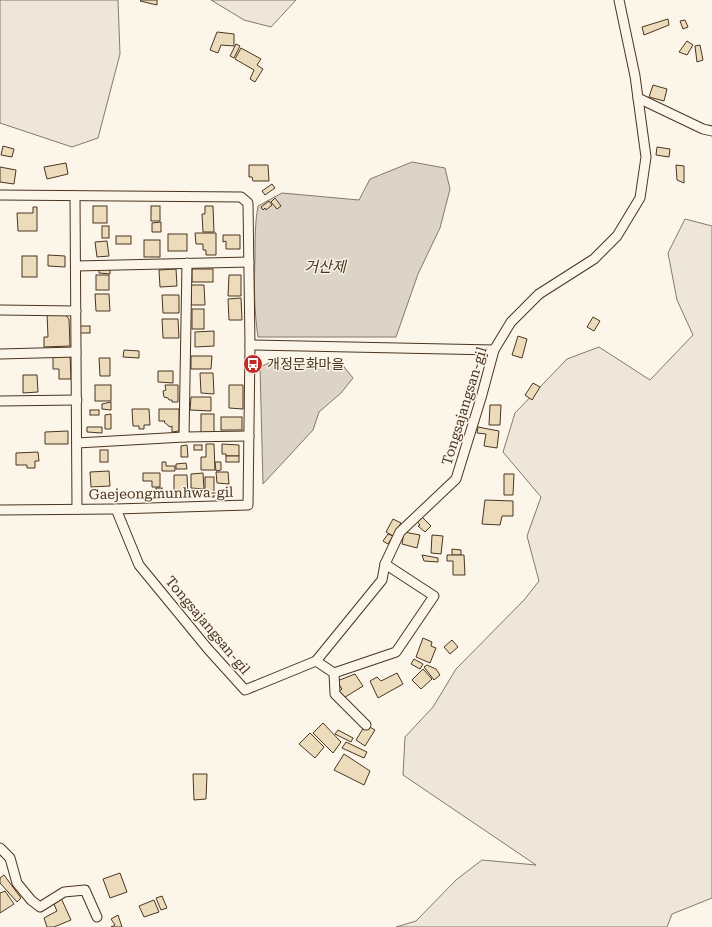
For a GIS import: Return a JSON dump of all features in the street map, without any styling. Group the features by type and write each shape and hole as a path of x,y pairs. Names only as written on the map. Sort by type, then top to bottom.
{"street":[{"name":"Tongsajangsan-gil","path":"116,509 139,565 208,649 245,690 316,661 382,580 385,564 400,532 456,479 482,398 494,350 512,322 539,294 594,259 617,236 640,198 646,157 638,98 619,0"},
{"path":"638,98 702,129 712,131"},
{"name":"Gaejeongmunhwa-gil","path":"0,195 242,196 248,203 250,345 248,505 116,509 0,510"},
{"name":"Gaejeongmunhwa-gil","path":"75,196 77,509"},
{"path":"76,266 187,262 249,262"},
{"path":"184,437 187,262"},
{"path":"0,310 76,310"},
{"path":"250,345 494,350"},
{"path":"0,354 76,352"},
{"path":"0,401 76,400"},
{"path":"77,443 184,437 249,436"},
{"path":"334,673 396,652 434,596 385,564"},
{"path":"316,661 334,673"},
{"path":"334,673 335,694 366,725"},
{"path":"0,848 10,858 16,883 31,900 40,907 64,892 85,890 96,917"}],"shaded area":[{"path":"0,0 118,0 120,54 98,138 72,147 0,123"},
{"path":"211,0 296,0 271,27 244,20"},
{"path":"685,219 712,226 712,898 672,914 667,927 396,927 416,921 456,880 482,860 536,865 403,775 405,737 433,707 456,669 524,600 539,581 527,536 541,497 503,452 515,413 567,359 599,347 650,380 693,335 677,300 668,253"}],"water":[{"name":"거산제","path":"412,162 445,168 450,189 440,228 418,274 396,337 258,337 254,286 255,231 258,206 282,193 359,200 370,179"},
{"path":"269,363 291,365 341,363 353,378 341,393 319,412 313,430 263,484 260,367"}],"building":[{"path":"157,0 157,5 140,1"},
{"path":"668,19 669,25 644,35 642,27"},
{"path":"685,20 688,27 683,29 680,21"},
{"path":"217,32 234,34 234,46 221,45 218,53 210,50"},
{"path":"687,41 693,45 687,55 679,52"},
{"path":"236,44 240,46 234,58 230,56"},
{"path":"700,45 703,60 697,62 695,46"},
{"path":"241,48 261,59 257,65 263,69 255,82 250,79 254,70 235,59"},
{"path":"653,85 667,89 664,101 649,97"},
{"path":"3,146 14,149 12,157 1,155"},
{"path":"657,147 670,149 669,157 656,155"},
{"path":"66,163 68,174 47,179 44,167"},
{"path":"249,165 268,165 269,181 253,181 252,177 249,177"},
{"path":"676,165 684,166 684,183 677,180"},
{"path":"0,167 16,170 14,184 0,182"},
{"path":"272,184 275,188 265,195 262,191"},
{"path":"275,198 281,206 277,209 271,202"},
{"path":"269,201 272,205 266,210 265,208 263,210 261,207"},
{"path":"93,206 107,206 107,223 93,223"},
{"path":"151,206 160,206 160,221 151,221"},
{"path":"205,206 213,206 214,232 203,232 202,214 205,214"},
{"path":"33,207 37,207 37,231 18,231 17,213 33,213"},
{"path":"161,222 161,232 152,232 152,223"},
{"path":"102,226 109,226 109,238 102,238"},
{"path":"195,233 216,233 216,255 206,255 206,250 203,250 203,244 196,244"},
{"path":"168,234 187,234 187,251 168,251"},
{"path":"223,235 240,235 240,249 226,249 226,241 223,242"},
{"path":"116,236 131,236 131,244 116,244"},
{"path":"144,240 160,240 160,257 144,257"},
{"path":"107,241 109,256 97,257 95,242"},
{"path":"48,255 65,256 65,267 48,266"},
{"path":"22,256 37,256 37,277 22,277"},
{"path":"99,269 110,269 110,274 99,273"},
{"path":"176,269 177,286 160,287 159,270"},
{"path":"192,269 213,269 213,282 192,282"},
{"path":"96,275 109,275 109,290 96,290"},
{"path":"229,275 241,275 241,296 228,296"},
{"path":"191,285 204,285 205,305 191,305"},
{"path":"95,294 109,294 110,311 96,311"},
{"path":"162,295 179,295 179,313 163,313"},
{"path":"241,298 242,320 229,320 228,299"},
{"path":"192,309 204,309 204,329 192,329"},
{"path":"47,313 64,313 69,319 70,346 44,347 44,337 48,337"},
{"path":"593,317 600,321 594,331 587,327"},
{"path":"162,319 178,319 179,338 163,338"},
{"path":"80,326 90,326 90,333 80,333"},
{"path":"214,331 214,346 195,347 195,332"},
{"path":"518,336 527,339 522,358 512,355"},
{"path":"124,350 139,351 139,358 123,357"},
{"path":"70,355 71,379 59,379 59,369 53,369 53,356"},
{"path":"191,356 212,356 211,369 191,369"},
{"path":"99,358 110,358 110,376 100,376"},
{"path":"158,371 173,371 173,383 158,382"},
{"path":"200,373 213,373 214,394 201,393"},
{"path":"23,375 37,375 38,392 23,393"},
{"path":"533,383 540,387 532,400 525,395"},
{"path":"95,385 111,385 111,401 95,401"},
{"path":"165,385 178,385 178,402 172,402 172,400 164,397 163,391 166,390"},
{"path":"229,385 243,385 243,409 229,408"},
{"path":"191,397 211,397 211,411 190,410"},
{"path":"111,402 111,410 102,409 102,404"},
{"path":"490,405 501,405 500,425 489,425"},
{"path":"132,409 149,409 150,425 144,425 144,429 139,429 139,426 133,426"},
{"path":"159,409 179,409 179,431 172,432 172,426 170,427 164,422 165,421 159,421"},
{"path":"90,410 99,410 99,415 90,415"},
{"path":"111,414 111,429 105,429 105,415"},
{"path":"201,414 214,414 214,435 201,435"},
{"path":"221,417 242,417 242,430 221,430"},
{"path":"87,427 102,427 102,433 87,432"},
{"path":"478,427 499,431 497,448 484,446 486,434 477,433"},
{"path":"68,431 68,444 45,444 45,432"},
{"path":"206,444 214,444 215,470 201,470 201,457 206,457"},
{"path":"222,444 239,445 239,456 226,456 226,454 222,454"},
{"path":"187,445 188,457 181,457 181,446"},
{"path":"194,445 202,445 202,450 194,450"},
{"path":"100,450 108,450 108,462 100,462"},
{"path":"38,452 39,461 35,461 35,468 27,468 27,465 16,465 16,453"},
{"path":"226,456 239,456 239,462 226,462"},
{"path":"162,462 166,462 166,466 175,466 175,471 162,471"},
{"path":"215,462 221,462 221,470 216,471"},
{"path":"186,463 187,469 176,469 176,464"},
{"path":"109,471 110,486 91,487 90,472"},
{"path":"216,472 228,472 229,484 217,483"},
{"path":"143,473 160,473 160,487 152,487 152,481 143,481"},
{"path":"203,473 204,489 191,488 191,474"},
{"path":"504,474 514,474 513,495 504,495"},
{"path":"174,475 187,475 188,497 174,497"},
{"path":"205,477 214,477 214,497 205,497"},
{"path":"156,488 162,488 162,497 156,497"},
{"path":"485,500 513,501 513,516 502,516 500,525 482,524"},
{"path":"420,515 431,526 425,532 418,526 420,525 416,520"},
{"path":"393,519 401,523 393,536 386,532"},
{"path":"404,532 420,535 417,548 402,544"},
{"path":"388,534 393,536 388,544 383,541"},
{"path":"432,535 443,536 441,554 431,553"},
{"path":"452,549 461,550 461,555 452,555"},
{"path":"422,555 438,558 438,562 424,561"},
{"path":"447,555 464,555 465,575 453,575 453,561 447,561"},
{"path":"423,638 432,642 431,646 436,648 430,663 416,657"},
{"path":"452,640 458,647 450,654 444,647"},
{"path":"414,659 423,664 420,669 411,664"},
{"path":"427,665 436,669 440,675 434,680 424,667"},
{"path":"423,669 432,679 421,689 412,680"},
{"path":"397,673 403,684 378,698 370,681 377,677 381,681"},
{"path":"355,674 363,686 342,699 338,692 342,689 337,681"},
{"path":"323,723 341,742 333,753 313,733"},
{"path":"368,726 375,730 365,746 356,740 364,727"},
{"path":"338,730 353,738 351,742 335,734"},
{"path":"310,733 324,747 315,758 299,744"},
{"path":"346,742 367,752 364,758 342,748"},
{"path":"344,754 370,771 364,785 334,770"},
{"path":"193,774 207,774 206,799 194,800"},
{"path":"120,873 127,892 110,898 103,879"},
{"path":"4,875 21,898 17,902 0,883 0,878"},
{"path":"5,891 14,904 0,913 0,893"},
{"path":"162,896 167,908 161,910 156,898"},
{"path":"61,898 71,920 54,927 47,927 44,918 57,911 53,902"},
{"path":"154,900 159,912 144,917 139,906"},
{"path":"118,915 122,927 111,927 115,925 111,919"}],"place":[{"name":"개정문화마을","path":"253,364"}]}
